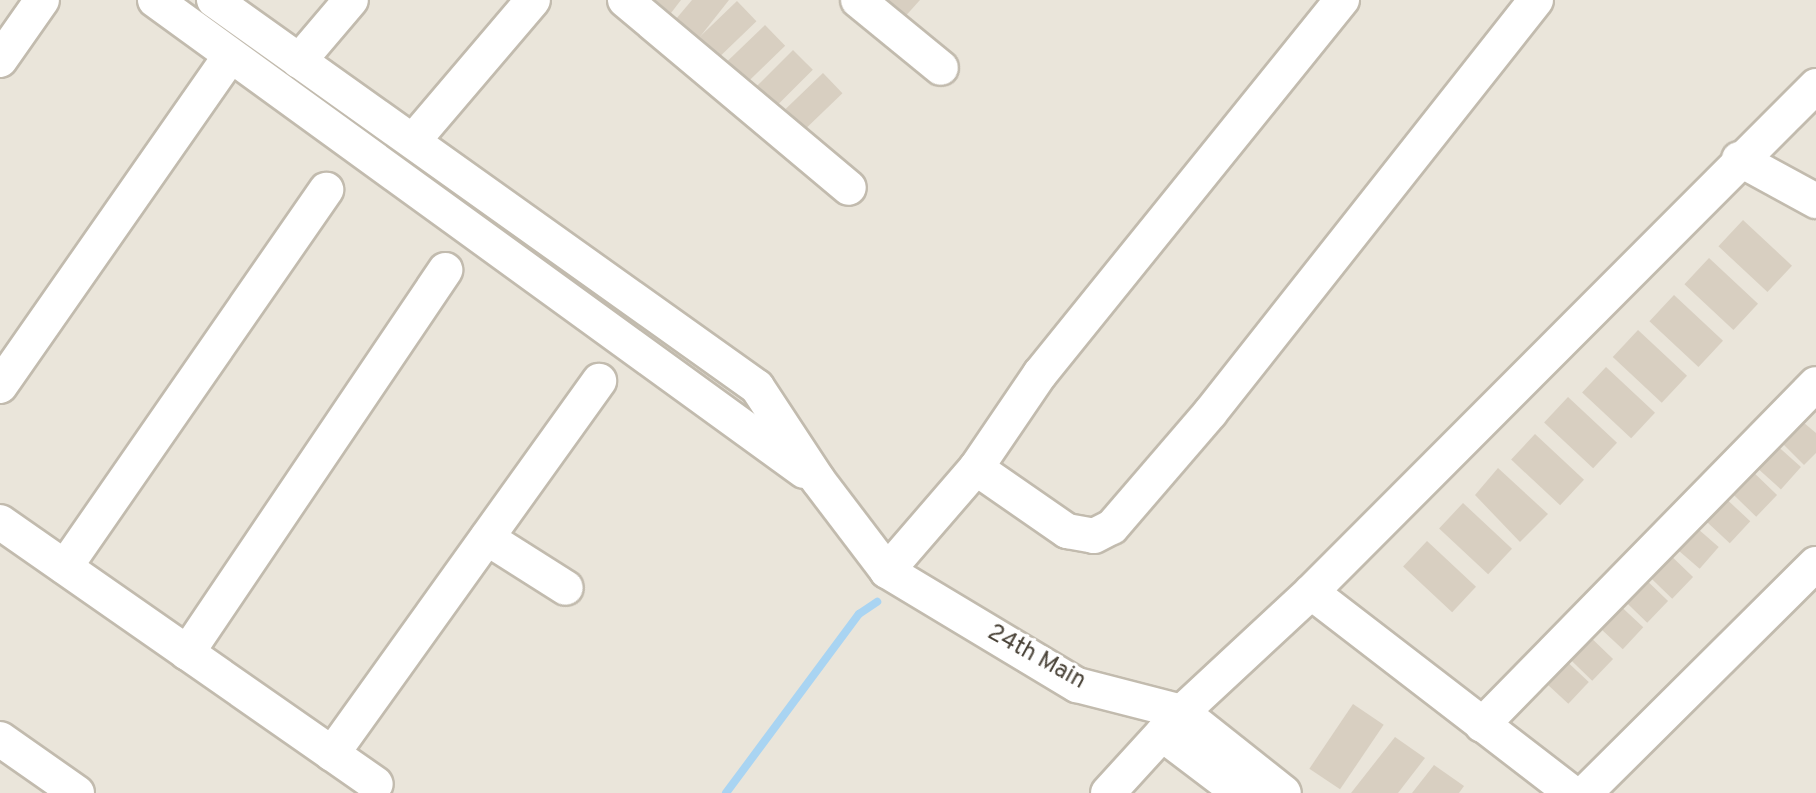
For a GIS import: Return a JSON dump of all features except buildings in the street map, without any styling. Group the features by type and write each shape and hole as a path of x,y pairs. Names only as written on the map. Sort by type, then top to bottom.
{"street":[{"path":"0,60 42,0"},
{"path":"155,0 818,480"},
{"path":"214,0 757,387 818,480"},
{"path":"299,61 351,0"},
{"path":"413,141 533,0"},
{"path":"625,0 849,188"},
{"path":"858,0 941,68"},
{"path":"887,571 976,468 1040,374 1342,0"},
{"path":"976,468 1067,531 1094,536 1112,527 1210,413 1536,0"},
{"path":"0,386 230,56"},
{"path":"1108,793 1172,723 1311,592 1739,159 1816,86"},
{"path":"1739,159 1816,201"},
{"path":"65,567 326,190"},
{"path":"187,653 445,270"},
{"path":"332,754 599,381"},
{"path":"1482,725 1816,384"},
{"name":"24th Main","path":"818,480 887,571 1077,685 1172,723 1284,793"},
{"path":"0,522 376,784"},
{"path":"487,538 566,588"},
{"path":"1585,793 1816,564"},
{"path":"1311,592 1572,793"},
{"path":"1172,723 1240,793"},
{"path":"0,739 77,793"}],"shaded area":[{"path":"0,0 1816,0 1816,793 0,793"}],"waterway":[{"path":"726,793 859,614 877,602"}]}
